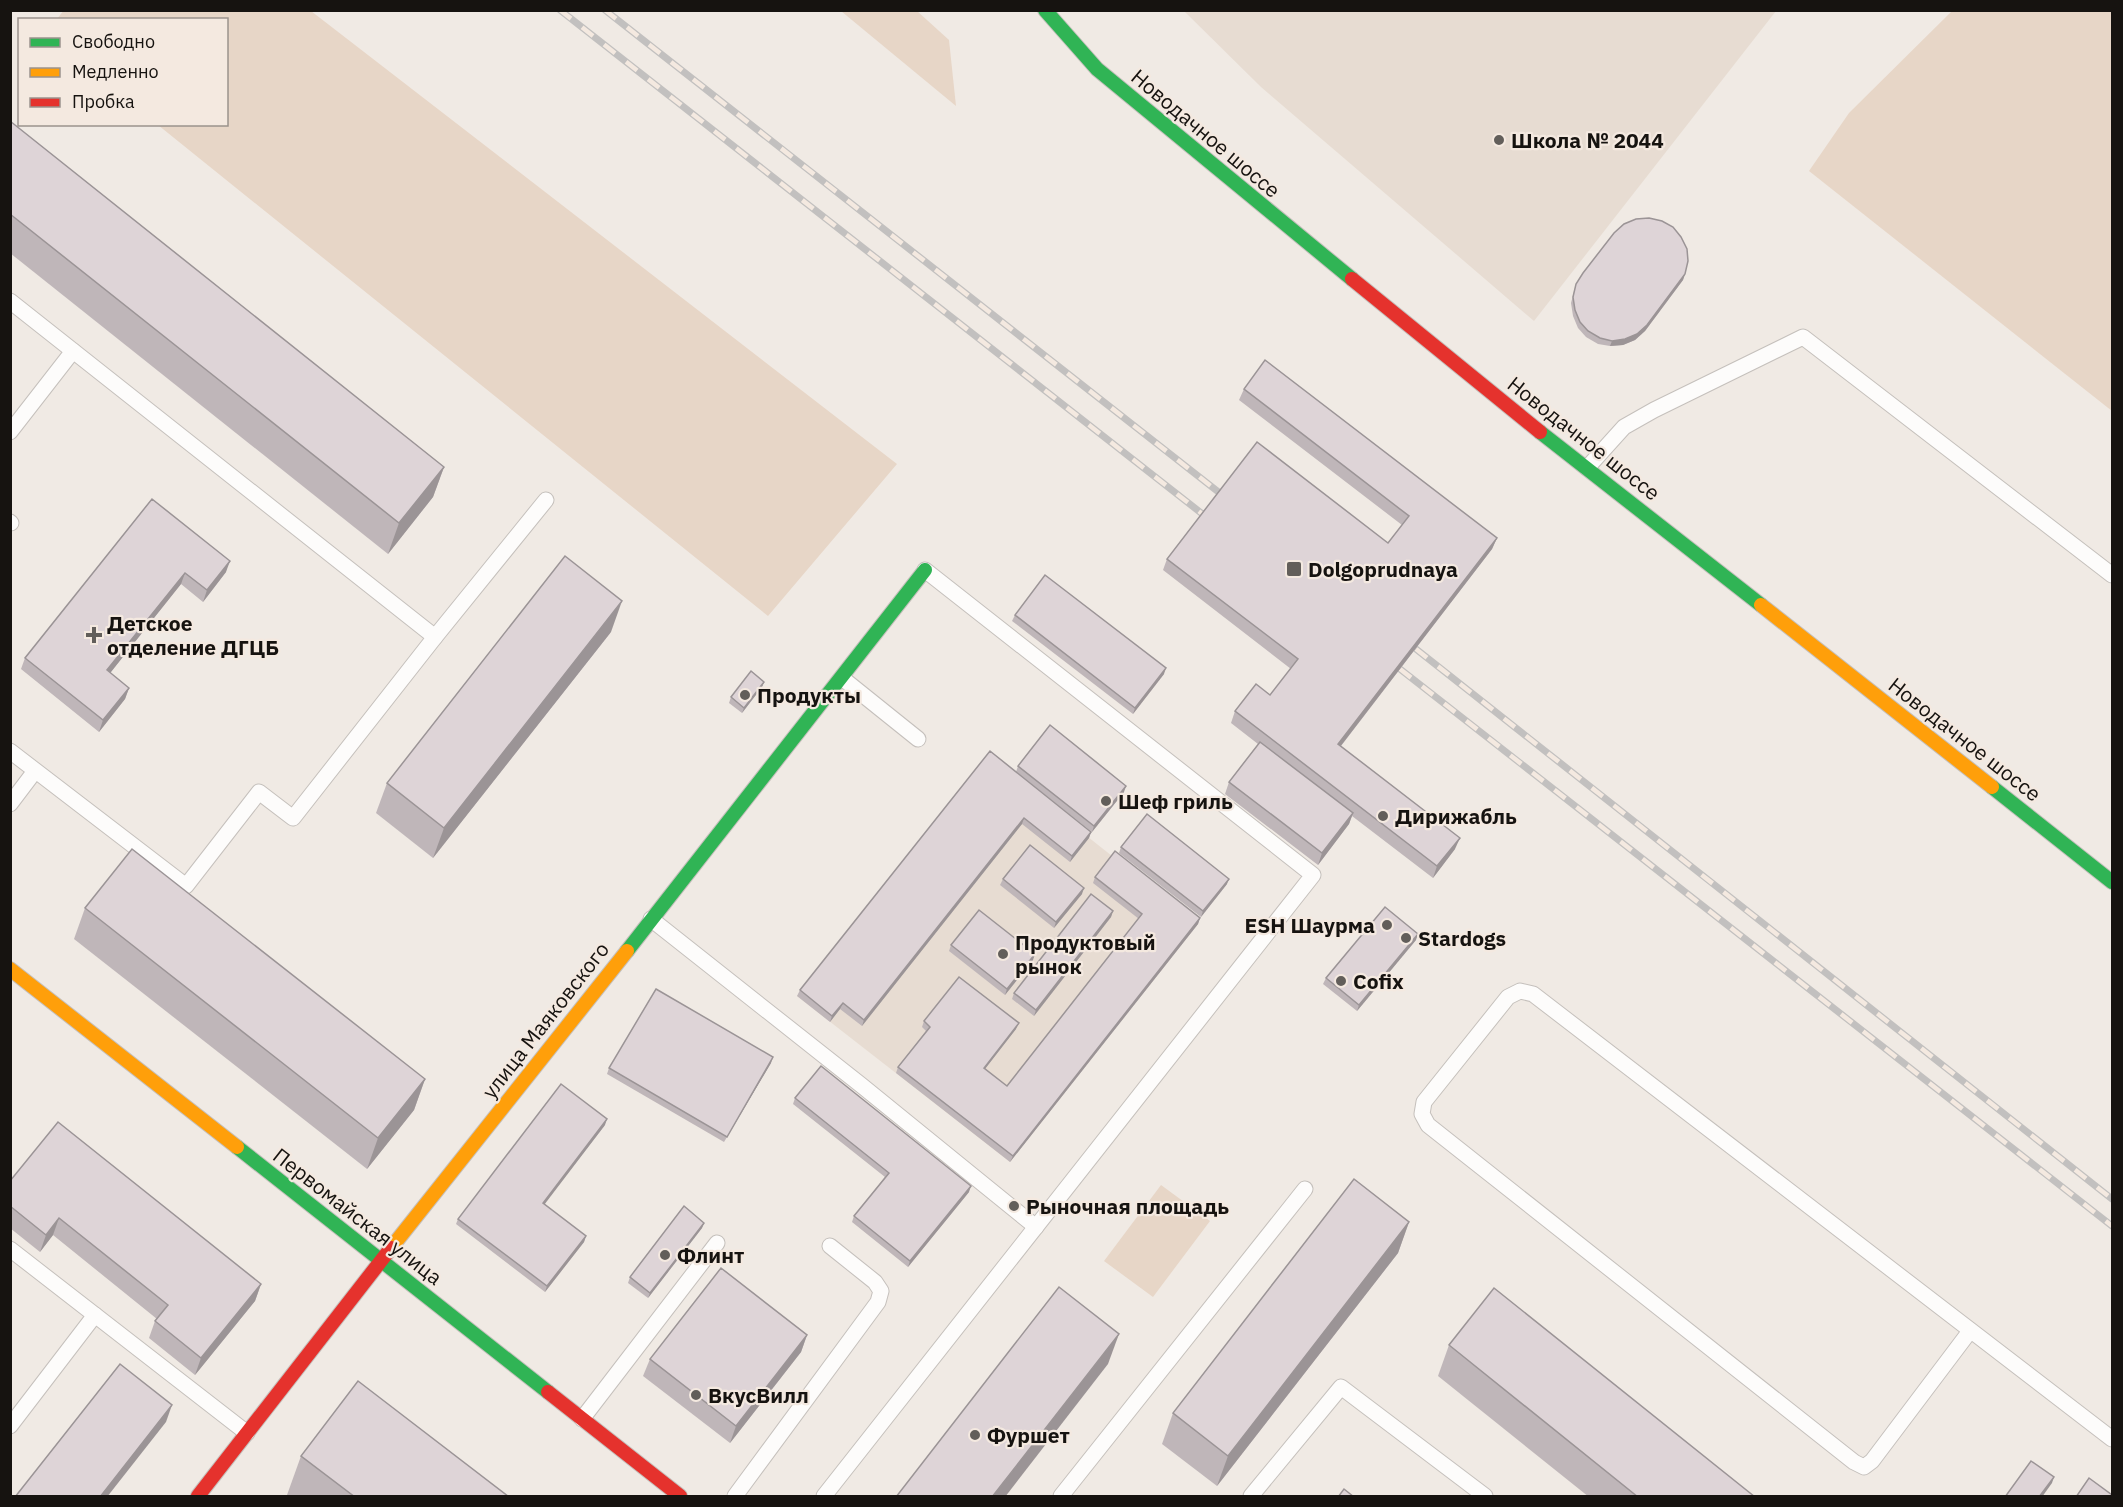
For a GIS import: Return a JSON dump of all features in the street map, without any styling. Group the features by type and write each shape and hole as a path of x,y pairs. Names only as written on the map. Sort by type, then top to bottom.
{"street":[{"name":"Новодачное шоссе","path":"1045,10 1097,69 1145,111 1587,468 2112,882"},
{"name":"улица Маяковского","path":"198,1497 925,570"},
{"name":"Первомайская улица","path":"10,969 680,1497"}],"lane":[{"path":"10,301 435,637"},
{"path":"1587,468 1624,427 1803,337 2112,575"},
{"path":"10,432 73,351"},
{"path":"10,751 186,886 259,792 292,818 546,500"},
{"path":"824,1497 1313,875 925,570"},
{"path":"842,678 918,739"},
{"path":"10,804 35,771"},
{"path":"651,919 1036,1227"},
{"path":"1970,1331 1872,1461 1864,1467 1854,1462 1428,1125 1422,1114 1424,1102 1508,997 1520,991 1533,994 2112,1439"},
{"path":"1061,1497 1305,1190"},
{"path":"582,1419 717,1243"},
{"path":"735,1497 878,1302 881,1291 875,1282 830,1246"},
{"path":"10,1249 246,1433"},
{"path":"10,1426 95,1315"},
{"path":"1251,1497 1341,1387 1485,1497"}],"shaded area":[{"path":"64,10 311,11 897,464 768,616 159,126 228,126 228,18 58,18"},
{"path":"1953,10 2112,11 2112,411 1809,171 1849,113"},
{"path":"841,11 917,11 949,40 956,106"},
{"name":"Школа № 2044","path":"1184,11 1776,11 1534,321 1261,87"},
{"name":"Продуктовый рынок","path":"987,757 1198,924 1010,1162 797,996"},
{"path":"1161,1185 1210,1221 1153,1297 1104,1261"}],"building":[{"path":"10,121 444,467 399,523 10,214"},
{"path":"1649,218 1673,227 1681,237 1687,249 1688,261 1685,274 1647,325 1637,334 1612,341 1600,338 1588,331 1580,322 1573,297 1576,284 1614,233 1624,224 1636,219"},
{"path":"1265,360 1497,538 1338,744 1460,838 1437,866 1235,711 1256,684 1270,695 1298,659 1167,559 1257,442 1388,543 1409,516 1244,389"},
{"name":"Детское отделение ДГЦБ","path":"152,499 230,561 207,590 185,573 107,670 129,688 103,720 25,658"},
{"path":"565,556 622,601 444,828 387,783"},
{"path":"1045,575 1166,668 1135,708 1015,615"},
{"name":"Продукты","path":"751,671 764,682 744,708 731,697"},
{"path":"1050,725 1126,786 1094,826 1018,766"},
{"path":"1260,742 1353,813 1322,853 1229,782"},
{"path":"990,751 1091,832 1072,856 1024,818 864,1020 843,1003 832,1016 800,990"},
{"path":"1147,814 1229,879 1203,911 1121,847"},
{"path":"1030,845 1084,888 1056,922 1003,879"},
{"path":"132,849 425,1079 378,1138 85,908"},
{"path":"1115,851 1200,918 1013,1156 898,1067 930,1027 924,1021 959,977 1019,1023 984,1068 1007,1086 1142,914 1095,877"},
{"path":"1091,894 1113,911 1036,1010 1014,993"},
{"path":"1385,907 1418,934 1359,1005 1326,978"},
{"path":"979,910 1035,954 1007,989 951,945"},
{"path":"656,989 773,1057 727,1137 609,1068"},
{"path":"821,1066 971,1186 910,1261 854,1216 889,1173 795,1098"},
{"path":"561,1084 607,1119 543,1203 586,1236 547,1286 458,1219"},
{"path":"58,1122 261,1284 201,1358 155,1321 168,1305 59,1218 46,1235 10,1206 10,1181"},
{"path":"1354,1179 1409,1222 1228,1456 1173,1413"},
{"name":"Флинт","path":"684,1206 704,1223 650,1293 630,1277"},
{"path":"721,1268 807,1335 736,1426 650,1359"},
{"path":"1059,1287 1119,1334 992,1497 896,1497"},
{"path":"1494,1288 1755,1497 1638,1497 1449,1345"},
{"path":"120,1364 172,1405 100,1497 15,1497"},
{"path":"358,1381 509,1497 355,1497 301,1456"},
{"path":"2031,1461 2054,1477 2039,1497 2005,1497"},
{"path":"2089,1478 2112,1495 2112,1497 2076,1497"},
{"path":"1344,1489 1354,1497 1338,1497"}],"railway":[{"path":"560,10 1205,516"},
{"path":"605,10 1221,494"},
{"path":"1416,649 2112,1199"},
{"path":"1400,669 2112,1226"}],"traffic: fast":[{"path":"1045,10 1097,69 1352,279"},
{"path":"1540,432 1761,605"},
{"path":"627,951 925,570"},
{"path":"1992,787 2112,882"},
{"path":"237,1147 548,1392"}],"traffic: slow":[{"path":"1761,605 1992,787"},
{"path":"391,1248 627,951"},
{"path":"10,969 237,1147"}],"traffic: jam":[{"path":"1352,279 1540,432"},
{"path":"198,1496 391,1248"},
{"path":"548,1392 680,1496"}],"place":[{"name":"Школа № 2044","path":"1499,140"},
{"name":"Dolgoprudnaya","path":"1294,569"},
{"name":"Детское отделение ДГЦБ","path":"94,635"},
{"name":"Продукты","path":"745,695"},
{"name":"Шеф гриль","path":"1106,801"},
{"name":"Дирижабль","path":"1383,816"},
{"name":"ESH Шаурма","path":"1387,925"},
{"name":"Stardogs","path":"1406,938"},
{"name":"Продуктовый рынок","path":"1003,954"},
{"name":"Cofix","path":"1341,981"},
{"name":"Рыночная площадь","path":"1014,1206"},
{"name":"Флинт","path":"665,1255"},
{"name":"ВкусВилл","path":"696,1395"},
{"name":"Фуршет","path":"975,1435"}]}
